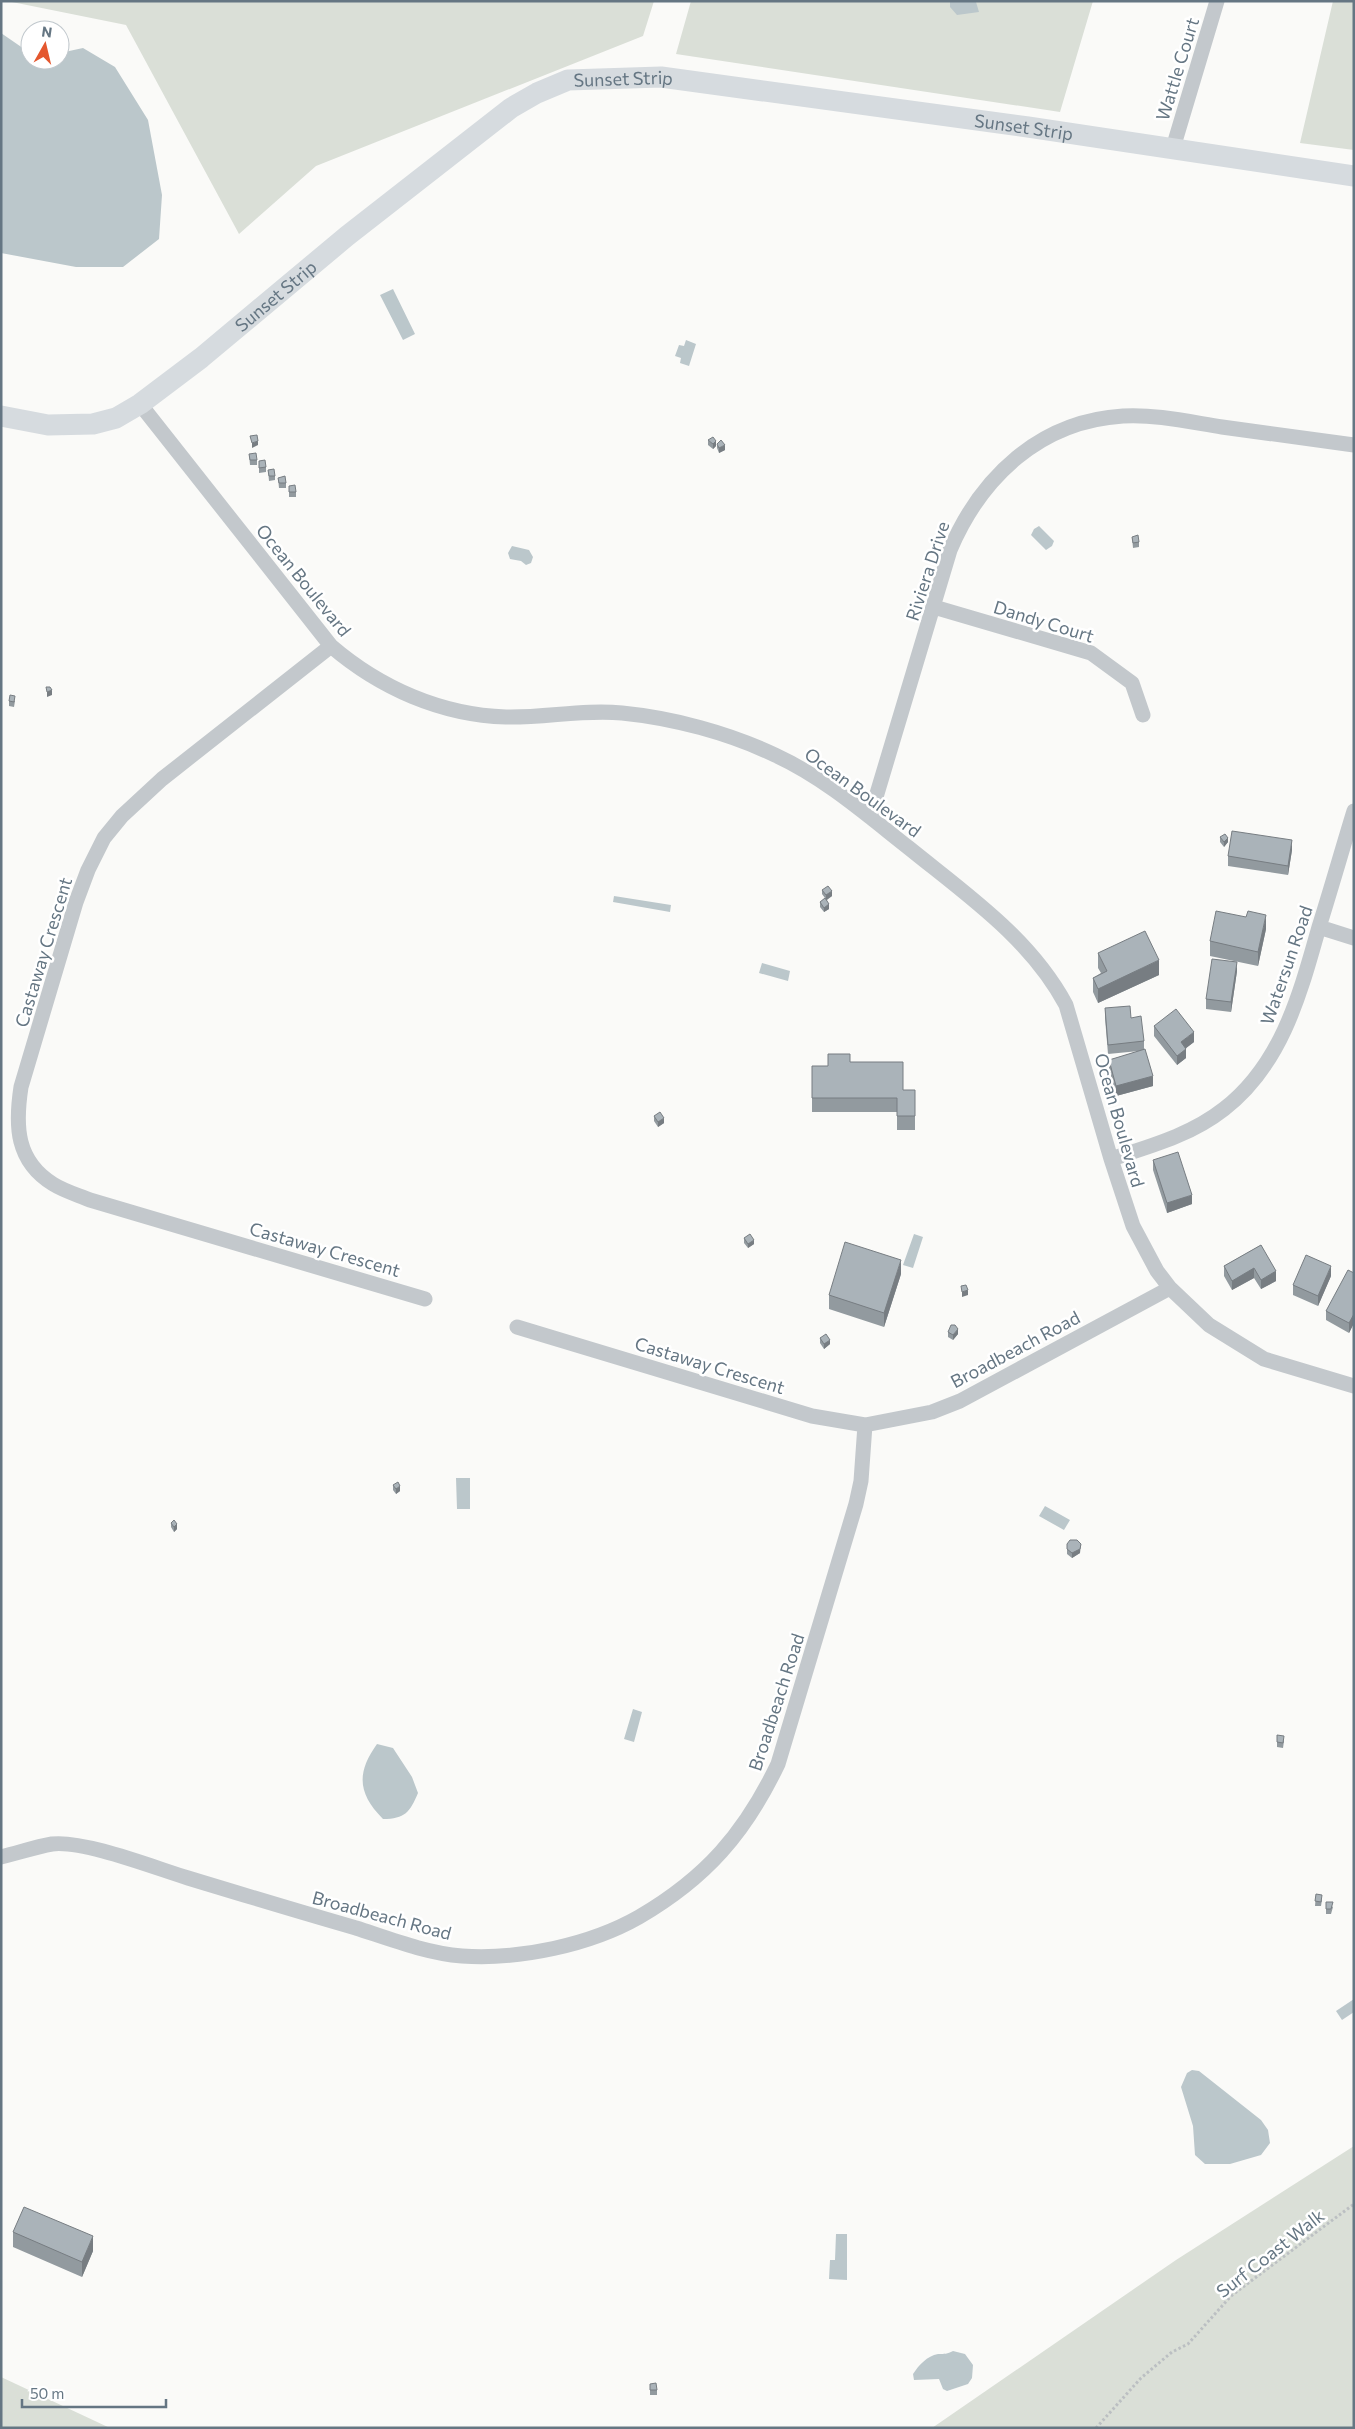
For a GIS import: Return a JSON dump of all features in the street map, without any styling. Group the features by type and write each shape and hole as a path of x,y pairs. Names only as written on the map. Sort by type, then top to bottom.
{"street":[{"name":"Wattle Court","path":"1173,148 1217,1"},
{"name":"Sunset Strip","path":"1,416 48,425 93,424 116,418 140,404 200,358 347,236 511,108 537,93 568,80 661,77 1173,148 1354,176"},
{"name":"Ocean Boulevard","path":"140,404 330,646 356,666 407,695 474,714 508,717 621,713 694,727 775,754 808,773 870,817 1003,925 1024,945 1057,987 1073,1023 1111,1159 1133,1226 1157,1271 1170,1288 1209,1325 1264,1359 1354,1386"},
{"name":"Riviera Drive","path":"870,817 950,550 968,511 997,474 1016,458 1058,432 1102,418 1126,416 1196,423 1354,445"},
{"name":"Dandy Court","path":"934,607 1091,653 1132,682 1143,715"},
{"name":"Castaway Crescent","path":"330,646 162,779 122,816 104,838 88,870 76,902 21,1087 16,1116 20,1142 32,1166 53,1184 90,1200 425,1299"},
{"name":"Watersun Road","path":"1111,1159 1182,1135 1225,1108 1265,1066 1290,1021 1354,811"},
{"path":"1319,927 1354,938"},
{"name":"Broadbeach Road","path":"1,1857 53,1844 80,1846 392,1939 462,1956 502,1955 545,1949 583,1941 620,1928 686,1886 716,1860 740,1830 766,1790 778,1764 856,1504 861,1481 865,1425 932,1412 960,1400 1170,1288"},
{"name":"Castaway Crescent","path":"517,1327 812,1416 865,1425"}],"path":[{"name":"Surf Coast Walk","path":"1096,2428 1141,2378 1172,2352 1188,2344 1231,2296 1354,2204"}],"shaded area":[{"path":"7,1 654,1 643,36 316,166 239,234 126,25"},
{"path":"691,1 1093,1 1060,112 676,54"},
{"path":"950,1 976,2 979,12 957,15 950,7"},
{"path":"1333,1 1354,1 1354,150 1300,143"},
{"path":"1,33 20,46 20,70 70,70 70,51 83,48 115,67 148,120 162,195 159,239 123,267 76,267 1,253"},
{"path":"393,289 415,334 403,340 380,295"},
{"path":"686,340 696,344 689,366 680,363 681,358 675,356 679,345 684,346"},
{"path":"1039,526 1054,541 1052,546 1046,550 1031,535 1034,529"},
{"path":"512,546 529,550 533,557 531,563 526,565 521,561 510,559 508,553"},
{"path":"614,896 671,905 670,912 613,902"},
{"path":"762,963 790,971 788,981 759,973"},
{"path":"914,1234 923,1237 913,1268 903,1265"},
{"path":"456,1478 470,1478 470,1509 457,1509"},
{"path":"1045,1506 1070,1520 1064,1530 1039,1516"},
{"path":"633,1709 642,1712 634,1742 624,1739"},
{"path":"377,1744 393,1748 412,1777 418,1793 409,1810 397,1818 383,1819 369,1801 365,1792 363,1774 370,1755"},
{"path":"1354,1999 1354,2012 1342,2020 1336,2011"},
{"path":"1192,2070 1199,2071 1261,2120 1268,2130 1270,2143 1261,2155 1230,2164 1205,2164 1195,2155 1193,2126 1181,2087 1187,2073"},
{"path":"1354,2146 1354,2428 932,2428 1176,2260"},
{"path":"836,2234 847,2234 847,2280 829,2279 830,2260 835,2260"},
{"path":"953,2351 965,2354 973,2365 972,2378 968,2384 947,2391 943,2389 939,2379 914,2380 913,2374 927,2359 934,2355"},
{"path":"1,2377 110,2428 1,2428"}],"building":[{"path":"257,435 258,441 252,443 250,436"},
{"path":"713,437 716,441 713,444 708,440"},
{"path":"721,440 725,445 719,448 717,444"},
{"path":"256,453 257,460 250,460 249,454"},
{"path":"265,460 266,467 259,468 259,461"},
{"path":"274,469 275,476 269,476 268,470"},
{"path":"285,476 286,483 279,483 278,478"},
{"path":"295,485 296,492 289,492 289,486"},
{"path":"1138,535 1139,542 1133,543 1132,537"},
{"path":"46,687 50,687 52,690 47,692"},
{"path":"10,695 15,696 14,702 9,701"},
{"path":"1232,831 1292,840 1288,866 1228,856"},
{"path":"1225,834 1228,838 1224,842 1220,837"},
{"path":"828,886 832,891 826,895 822,890"},
{"path":"825,898 829,904 824,908 820,902"},
{"path":"1216,911 1246,917 1248,911 1266,915 1258,952 1210,941"},
{"path":"1145,931 1159,960 1098,989 1093,978 1107,971 1098,953"},
{"path":"1212,959 1237,962 1231,1002 1206,999"},
{"path":"1130,1006 1131,1018 1141,1016 1144,1041 1108,1045 1105,1008"},
{"path":"1176,1009 1194,1032 1181,1042 1186,1049 1177,1056 1154,1026"},
{"path":"1145,1049 1153,1076 1116,1086 1109,1060"},
{"path":"828,1054 850,1054 850,1062 903,1062 903,1090 915,1090 915,1116 897,1116 897,1098 812,1098 812,1066 828,1066"},
{"path":"660,1112 664,1118 658,1122 654,1116"},
{"path":"1178,1152 1192,1195 1167,1203 1153,1160"},
{"path":"750,1234 754,1240 748,1244 744,1238"},
{"path":"845,1242 901,1260 884,1313 829,1295"},
{"path":"1261,1245 1276,1271 1261,1280 1254,1268 1232,1281 1224,1266"},
{"path":"1306,1255 1331,1266 1318,1296 1293,1285"},
{"path":"1348,1270 1354,1273 1354,1314 1349,1323 1326,1311"},
{"path":"966,1285 968,1290 962,1292 961,1286"},
{"path":"951,1325 955,1325 958,1329 953,1335 948,1332"},
{"path":"826,1334 830,1340 824,1344 820,1338"},
{"path":"398,1482 400,1486 396,1489 393,1485"},
{"path":"174,1520 177,1524 174,1527 171,1523"},
{"path":"1070,1540 1077,1540 1081,1544 1080,1549 1072,1553 1067,1549 1067,1544"},
{"path":"1277,1735 1284,1736 1283,1743 1277,1742"},
{"path":"1316,1894 1322,1895 1321,1902 1315,1901"},
{"path":"1326,1902 1333,1902 1331,1909 1326,1909"},
{"path":"24,2207 93,2236 82,2262 13,2232"},
{"path":"656,2383 657,2390 650,2390 650,2384"}]}
